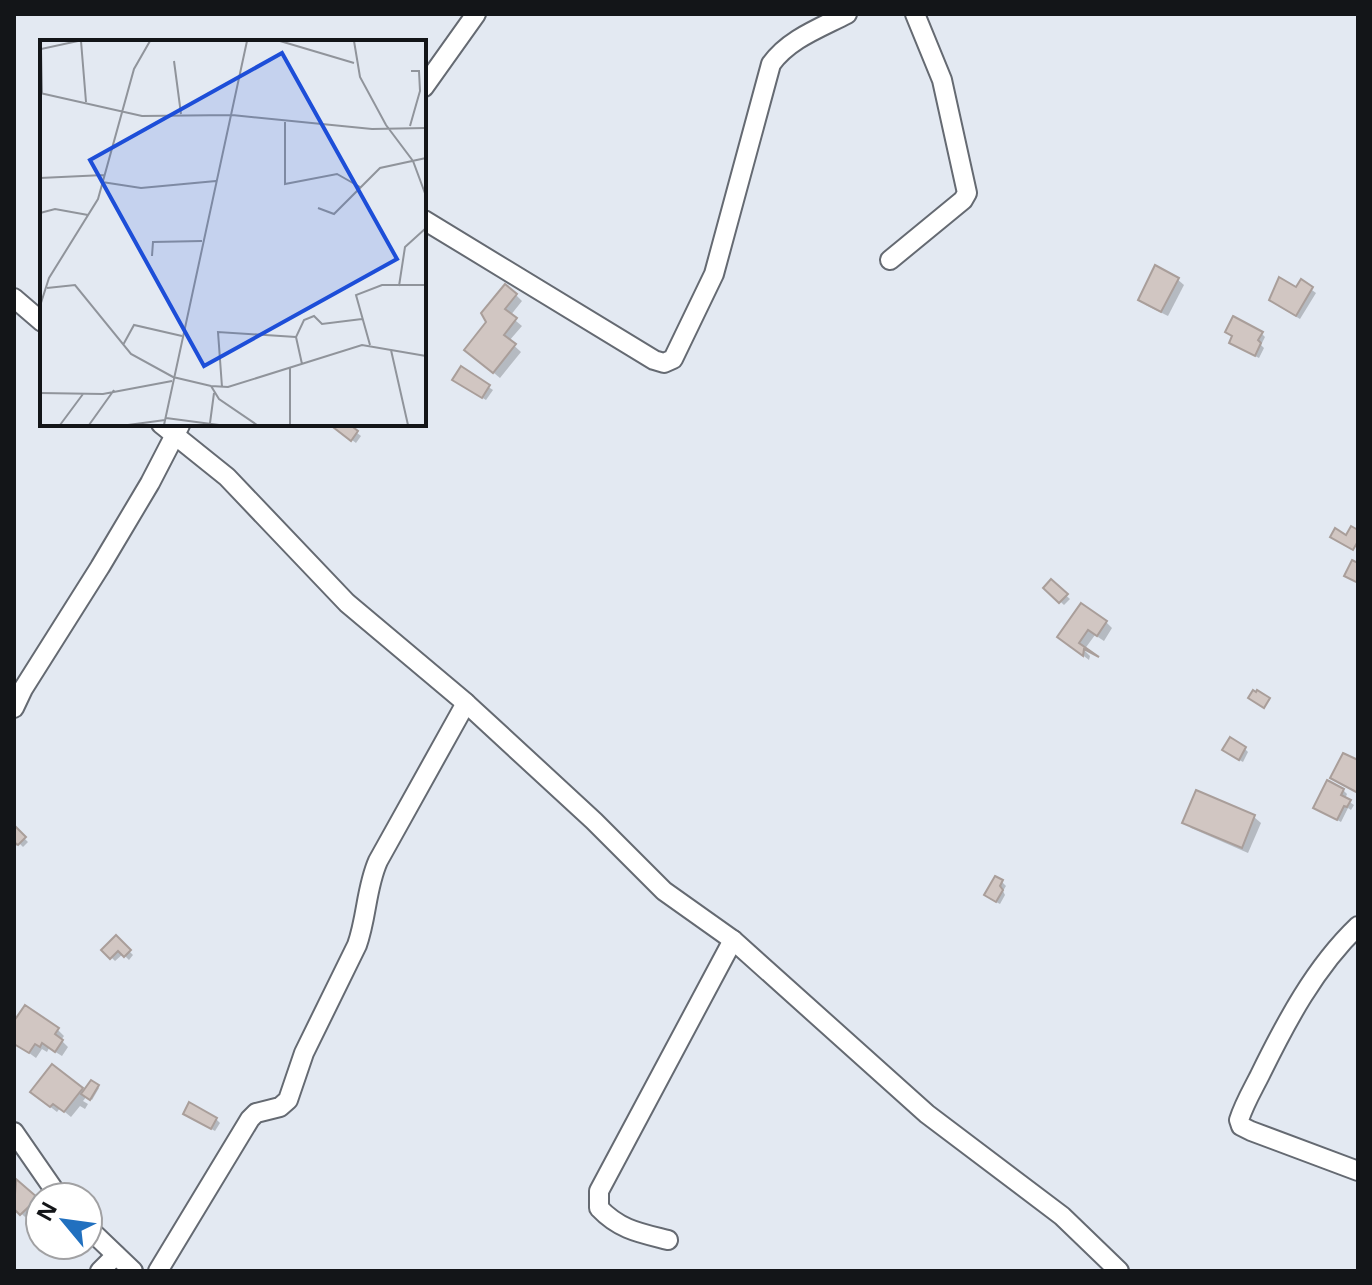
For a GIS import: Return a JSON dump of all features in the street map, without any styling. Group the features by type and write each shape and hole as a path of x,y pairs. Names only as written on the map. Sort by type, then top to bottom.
{"street":[{"path":"426,84 476,14"},
{"path":"426,221 654,360 664,363 673,359 714,274 771,64 779,52 795,41 847,14"},
{"path":"890,260 963,200 967,193 942,80 915,14"},
{"path":"14,298 40,320"},
{"path":"14,708 18,686 107,555 150,483 172,427 227,477 347,603 466,703 594,821 664,891 733,940 927,1114 1062,1216 1119,1271"},
{"path":"158,1271 250,1119 256,1113 280,1107 288,1100 304,1053 357,945 373,872 466,703"},
{"path":"1358,926 1337,945 1299,1003 1277,1040 1239,1120 1241,1126 1251,1131 1358,1171"},
{"path":"668,1240 613,1223 599,1208 599,1191 733,940"},
{"path":"14,1132 48,1181"},
{"path":"104,1243 133,1271"},
{"path":"100,1271 116,1255"}],"building":[{"path":"1155,265 1179,278 1161,312 1138,300"},
{"path":"1279,277 1296,287 1301,279 1313,287 1296,316 1269,300"},
{"path":"505,284 517,294 505,309 517,318 504,335 516,344 493,373 464,350 486,322 481,313"},
{"path":"1233,316 1263,332 1255,356 1229,343 1232,336 1225,332"},
{"path":"461,366 490,385 482,398 452,380"},
{"path":"332,426 352,426 358,431 351,441"},
{"path":"1351,526 1358,530 1358,541 1353,550 1330,537 1335,528 1346,535"},
{"path":"1352,560 1358,563 1358,583 1344,576"},
{"path":"1051,579 1068,594 1059,603 1043,588"},
{"path":"1081,603 1107,621 1097,636 1088,630 1079,643 1099,657 1084,649 1083,656 1057,637"},
{"path":"1253,690 1270,698 1264,708 1248,698"},
{"path":"1230,737 1246,747 1239,760 1222,750"},
{"path":"1343,753 1358,760 1358,793 1330,778"},
{"path":"1327,780 1344,789 1341,795 1351,800 1337,820 1313,808"},
{"path":"1196,790 1255,815 1242,848 1182,823"},
{"path":"14,825 26,837 18,845 14,842"},
{"path":"995,876 1003,880 1000,886 1003,890 996,902 984,895"},
{"path":"116,935 131,950 124,957 118,951 110,959 101,950"},
{"path":"25,1005 59,1028 55,1034 63,1040 55,1052 42,1043 40,1047 35,1044 29,1053 14,1044 14,1021"},
{"path":"52,1064 83,1088 64,1112 53,1104 50,1107 30,1092"},
{"path":"91,1080 99,1085 90,1100 81,1094"},
{"path":"189,1102 217,1118 211,1129 183,1114"},
{"path":"16,1179 24,1186 24,1211 20,1215 14,1209"}]}
